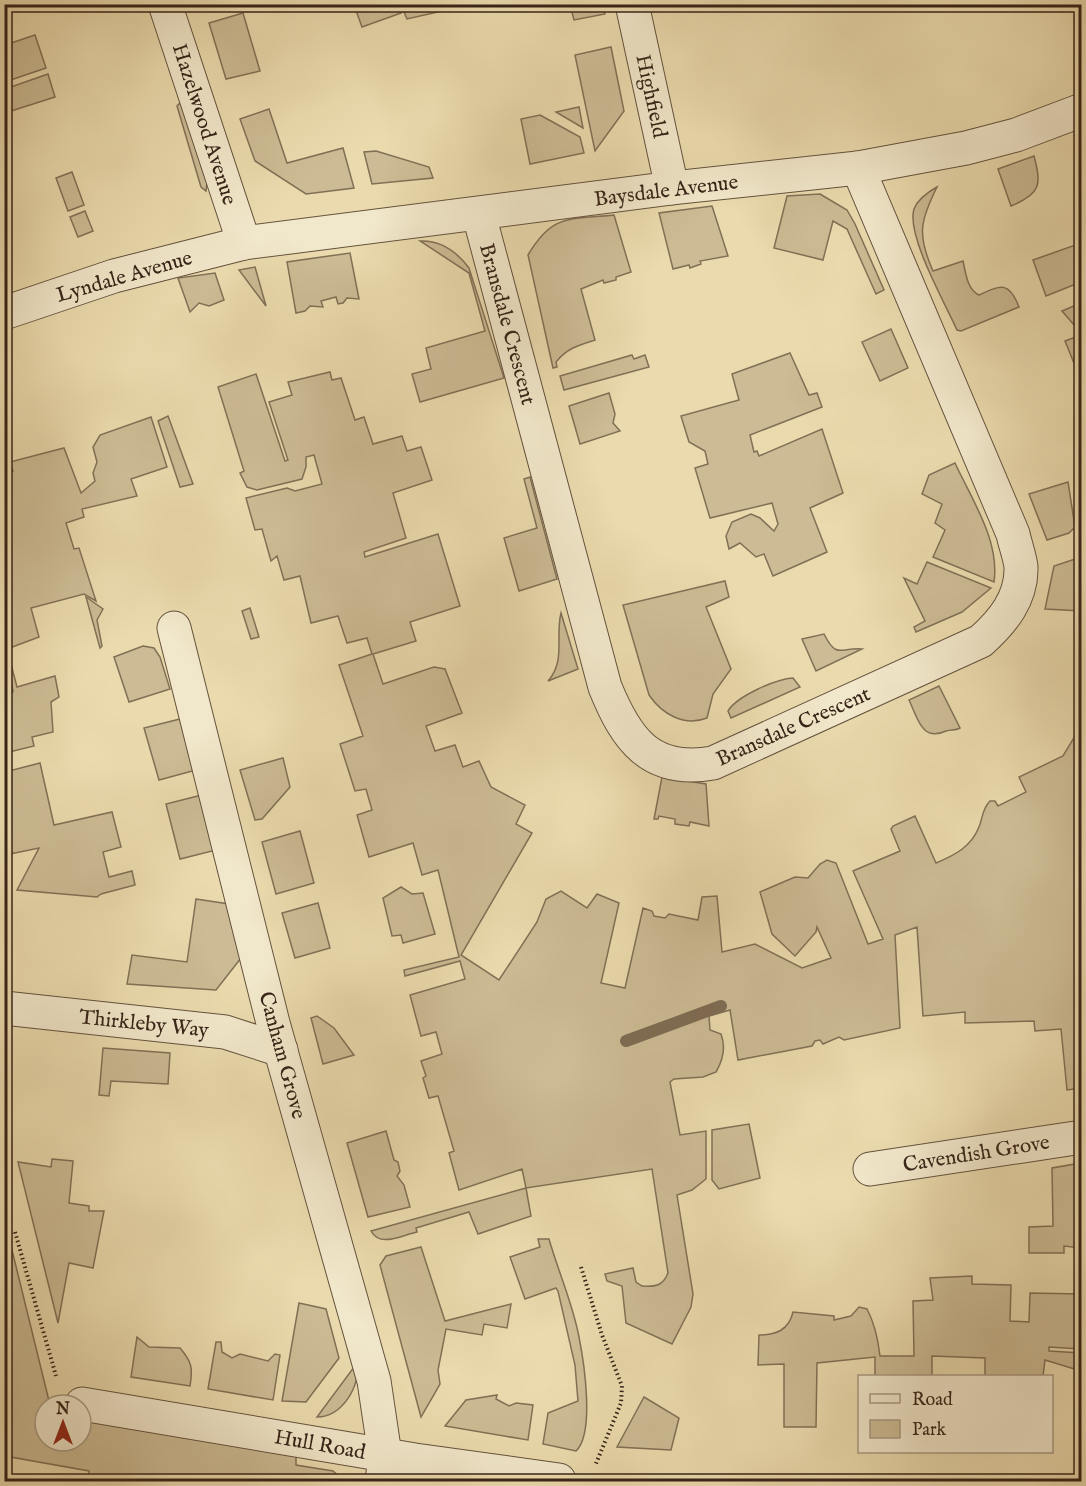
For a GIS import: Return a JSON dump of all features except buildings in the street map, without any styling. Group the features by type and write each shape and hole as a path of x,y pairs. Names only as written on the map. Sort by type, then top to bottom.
{"street":[{"name":"Hazelwood Avenue","path":"165,4 244,243"},
{"name":"Highfield","path":"632,4 672,188"},
{"name":"Baysdale Avenue","path":"244,243 479,215 672,188 858,168 966,148 1016,135 1082,110"},
{"name":"Bransdale Crescent","path":"479,215 604,687 616,715 636,744 654,756 682,765 700,765 713,763 981,641 1005,620 1016,594 1021,567 1013,534 858,168"},
{"name":"Lyndale Avenue","path":"4,313 114,276 244,243"},
{"name":"Canham Grove","path":"174,628 281,1050 374,1381 383,1468"},
{"name":"Thirkleby Way","path":"4,1008 225,1032 281,1050"},
{"name":"Cavendish Grove","path":"870,1169 1082,1137"},
{"name":"Hull Road","path":"93,1406 383,1468 559,1480"}],"path":[{"path":"15,1232 62,1393"},
{"path":"581,1267 602,1335 622,1386 621,1403 593,1471"}],"green space":[{"path":"354,5 398,5 401,13 362,27"},
{"path":"401,5 469,5 407,19"},
{"path":"570,5 602,5 605,14 574,20"},
{"path":"243,13 260,71 226,79 209,23"},
{"path":"35,35 46,68 5,82 5,45"},
{"path":"611,47 624,111 595,151 575,55"},
{"path":"48,74 55,97 5,113 5,89"},
{"path":"181,102 207,182 206,191 201,187 177,106"},
{"path":"579,107 583,128 556,112"},
{"path":"269,109 287,163 343,148 354,188 306,194 255,161 240,119"},
{"path":"540,115 580,137 584,153 530,164 521,119"},
{"path":"376,151 429,167 433,178 372,184 364,152"},
{"path":"1034,156 1038,175 1036,188 1028,197 1011,206 998,169"},
{"path":"72,172 84,205 68,211 56,178"},
{"path":"937,187 927,209 923,228 924,247 933,271 963,261 968,281 975,292 979,295 993,289 1008,289 1019,307 961,331 957,330 928,269 913,221 914,209 918,202"},
{"path":"820,194 847,210 884,290 876,294 847,229 833,221 823,260 774,248 787,196"},
{"path":"712,206 728,256 700,261 701,264 690,268 689,265 673,269 659,213"},
{"path":"85,211 93,231 78,237 70,217"},
{"path":"614,215 631,272 616,277 616,280 604,283 603,280 581,289 595,340 569,350 556,362 557,367 553,368 528,255 537,241 554,225 574,219"},
{"path":"420,241 428,241 448,248 469,268 504,378 420,402 412,374 431,369 426,348 485,331 469,273"},
{"path":"1081,243 1081,282 1046,296 1033,260"},
{"path":"350,253 359,299 347,298 343,303 338,304 336,297 321,301 323,307 310,306 305,311 296,313 287,262"},
{"path":"255,267 266,306 239,270"},
{"path":"215,273 224,300 209,306 199,303 190,312 178,278"},
{"path":"1081,303 1081,333 1062,311"},
{"path":"891,329 908,368 880,381 862,342"},
{"path":"1081,335 1082,377 1080,378 1065,341"},
{"path":"790,353 809,395 817,393 822,407 750,435 754,452 757,451 759,456 822,429 843,493 810,508 827,552 773,576 764,554 756,557 740,543 729,549 726,536 732,522 751,514 760,518 774,531 778,524 772,503 710,518 695,468 708,464 705,451 689,442 681,416 739,400 732,374"},
{"path":"632,355 634,359 645,355 649,367 564,390 560,376"},
{"path":"330,372 332,380 341,378 355,420 364,417 373,444 402,436 407,451 421,447 432,480 393,493 406,538 364,552 365,557 438,534 460,606 410,622 416,641 373,654 383,684 434,667 445,669 462,713 426,726 435,751 455,745 463,767 479,761 491,787 525,805 516,824 532,833 461,955 499,980 537,922 546,899 561,891 587,908 597,894 619,903 601,983 625,988 643,908 652,911 654,916 665,918 669,914 698,920 702,897 717,896 722,952 755,944 802,968 831,958 817,927 816,932 795,956 772,934 760,892 795,877 808,878 820,864 827,860 836,863 868,944 883,939 853,871 900,851 891,829 893,826 915,816 936,863 950,857 972,840 985,807 990,801 995,801 998,806 1026,792 1019,777 1063,756 1081,726 1081,1088 1067,1090 1061,1029 1035,1031 1034,1021 965,1023 965,1012 923,1016 917,927 895,935 900,1028 844,1040 839,1037 823,1044 820,1040 815,1041 812,1046 738,1060 730,1010 709,1016 710,1030 721,1034 723,1044 722,1058 716,1072 703,1077 674,1079 670,1082 680,1135 706,1131 706,1179 692,1190 677,1195 693,1294 691,1307 672,1344 626,1323 622,1286 607,1281 605,1274 633,1268 636,1282 642,1286 651,1286 661,1283 668,1273 652,1169 526,1188 522,1169 459,1190 449,1153 454,1151 438,1096 429,1098 423,1078 426,1076 421,1061 442,1054 436,1032 421,1036 410,995 465,979 460,961 405,976 404,970 459,957 438,870 422,875 413,843 369,857 357,815 372,810 366,789 355,791 340,744 363,736 339,665 372,654 367,638 347,643 338,616 311,623 300,576 284,580 277,556 271,561 262,529 255,530 246,498 287,488 295,491 322,484 314,455 306,457 302,479 257,490 247,487 240,473 244,471 218,387 256,374 285,461 288,460 269,402 292,395 288,382"},
{"path":"609,393 615,414 613,423 620,431 580,444 569,406"},
{"path":"168,416 193,484 180,487 158,421"},
{"path":"151,417 167,467 131,479 137,496 82,509 84,517 66,523 74,549 79,548 96,601 84,594 31,608 39,637 7,649 17,687 55,676 59,697 51,702 53,732 32,737 34,746 5,753 5,694 13,692 10,671 4,672 5,474 13,471 10,462 64,448 81,493 95,481 93,473 97,462 93,447 100,435"},
{"path":"955,463 989,536 995,567 994,582 933,557 945,530 935,523 942,504 922,494 929,475"},
{"path":"530,477 557,579 519,591 504,538 537,528 524,479"},
{"path":"1068,482 1075,527 1069,533 1047,540 1029,494"},
{"path":"1081,557 1081,611 1045,609 1054,566"},
{"path":"927,562 991,588 962,612 916,632 914,627 925,621 904,578 917,584"},
{"path":"725,581 729,597 706,607 731,669 713,694 707,718 682,720 660,708 649,695 623,605"},
{"path":"86,597 103,609 97,620 102,646 100,648"},
{"path":"250,608 259,637 251,639 242,611"},
{"path":"561,613 578,669 548,681 557,665"},
{"path":"824,634 836,650 862,649 816,671 802,639"},
{"path":"143,646 154,648 160,657 170,689 129,702 114,657"},
{"path":"793,678 800,687 731,718 728,711 748,694 767,685"},
{"path":"939,686 960,728 938,734 926,731 922,727 909,700"},
{"path":"180,719 196,770 159,780 144,728"},
{"path":"283,758 290,787 262,819 255,820 240,770"},
{"path":"40,763 54,825 112,812 121,847 103,852 109,877 132,871 135,885 97,897 17,890 39,848 5,855 5,772"},
{"path":"662,777 706,784 709,826 690,822 689,826 675,824 675,819 659,816 658,819 654,819"},
{"path":"202,795 216,850 180,859 166,804"},
{"path":"300,831 314,883 276,894 262,842"},
{"path":"401,887 412,894 423,893 435,934 403,943 401,935 392,936 383,898"},
{"path":"196,899 229,904 241,958 216,990 127,984 132,955 187,962"},
{"path":"318,903 330,948 295,958 282,913"},
{"path":"317,1016 334,1028 354,1055 323,1064 311,1018"},
{"path":"103,1048 170,1053 168,1084 111,1081 109,1096 99,1095"},
{"path":"749,1124 760,1178 719,1189 712,1180 712,1130"},
{"path":"386,1131 394,1160 398,1162 400,1171 397,1176 404,1185 410,1207 368,1217 347,1143"},
{"path":"52,1159 73,1161 69,1203 89,1206 89,1211 104,1211 93,1268 69,1263 58,1323 18,1162 51,1167"},
{"path":"1081,1163 1081,1248 1064,1246 1064,1253 1029,1253 1029,1227 1053,1226 1052,1168"},
{"path":"526,1188 531,1216 478,1234 469,1212 416,1228 417,1232 392,1239 380,1239 371,1231"},
{"path":"538,1239 549,1239 573,1312 581,1348 587,1414 582,1442 576,1451 543,1444 548,1413 578,1401 575,1365 558,1291 556,1288 525,1299 510,1257 540,1247"},
{"path":"11,1246 47,1393 33,1393 33,1453 93,1453 93,1419 296,1454 296,1465 333,1471 344,1481 94,1481 89,1480 89,1471 5,1456 4,1247"},
{"path":"421,1247 445,1321 511,1304 507,1328 484,1324 482,1335 446,1329 438,1370 440,1384 421,1417 380,1265 386,1256"},
{"path":"972,1276 972,1284 1011,1285 1010,1321 1029,1322 1030,1293 1080,1294 1081,1290 1081,1349 1049,1347 1049,1351 1081,1353 1081,1371 1045,1360 1043,1375 985,1375 985,1358 932,1356 932,1375 875,1375 875,1357 817,1363 816,1427 784,1427 784,1364 758,1365 759,1335 781,1330 788,1323 793,1312 834,1316 834,1320 851,1316 859,1307 867,1309 870,1315 876,1332 880,1356 914,1356 913,1301 933,1300 930,1278"},
{"path":"299,1303 326,1309 339,1358 306,1402 282,1401"},
{"path":"137,1337 149,1347 180,1348 191,1366 190,1386 131,1377"},
{"path":"216,1342 221,1342 222,1352 232,1358 240,1354 268,1361 275,1354 280,1355 273,1400 208,1389"},
{"path":"357,1363 356,1381 348,1399 334,1412 317,1417"},
{"path":"497,1395 496,1399 509,1406 516,1403 533,1405 528,1440 445,1426 466,1400"},
{"path":"644,1397 679,1418 671,1450 617,1447"}],"waterway":[{"path":"626,1041 721,1006"}]}
